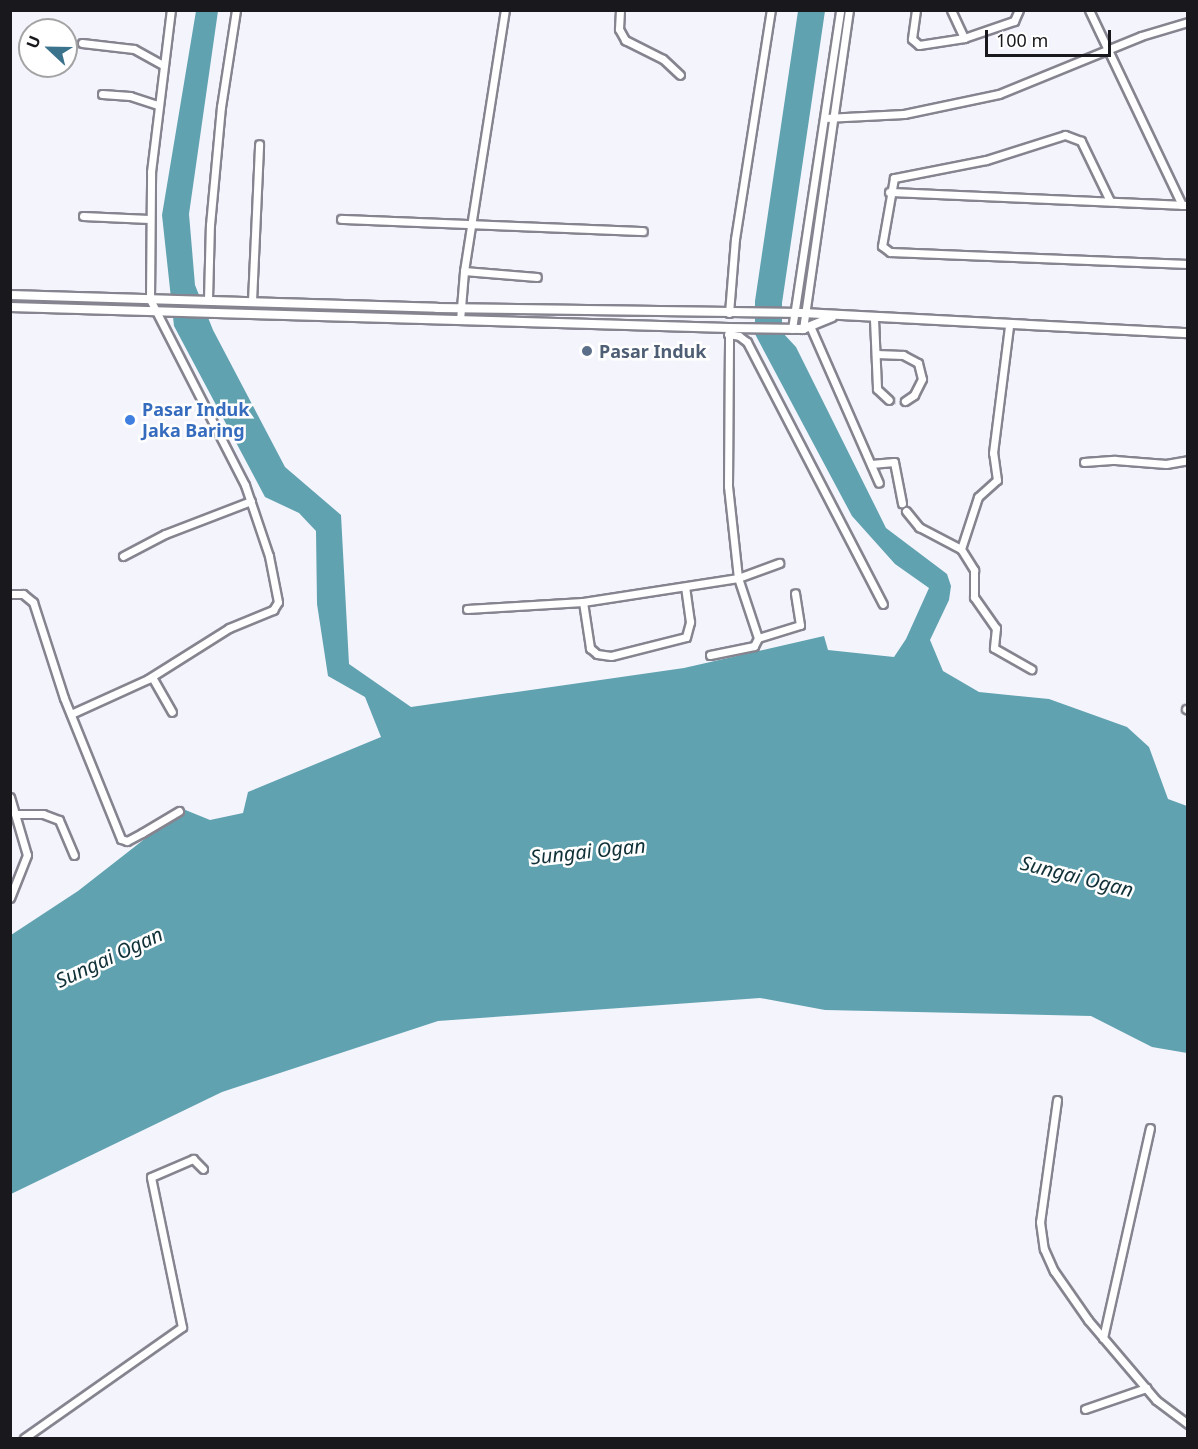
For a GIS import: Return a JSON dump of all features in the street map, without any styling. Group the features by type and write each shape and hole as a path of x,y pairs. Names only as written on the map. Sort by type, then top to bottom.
{"street":[{"path":"71,714 152,677 208,640 277,606 278,590 251,501 207,404 153,309 150,299 149,219 158,105 171,10"},
{"path":"205,299 221,107 236,10"},
{"path":"460,320 464,272 505,10"},
{"path":"620,10 618,29 625,40 663,59 680,75"},
{"path":"729,313 735,239 771,10"},
{"path":"788,329 788,313 825,118 840,10"},
{"path":"849,10 803,313 806,328 879,483"},
{"path":"916,10 912,39 916,45 964,38 1014,21 1019,10"},
{"path":"951,10 964,38"},
{"path":"889,192 1185,205 1089,10"},
{"path":"825,118 904,114 999,94 1108,50 1188,22"},
{"path":"82,43 134,49 163,65"},
{"path":"102,94 130,96 158,105"},
{"path":"1110,201 1081,141 1068,134 986,160 897,176 889,192 881,243 890,252 1188,264"},
{"path":"252,301 259,144"},
{"path":"83,216 149,219"},
{"path":"341,219 471,226 643,231"},
{"path":"464,272 537,277"},
{"path":"10,295 460,308 729,313 752,311 1009,326 1188,333"},
{"path":"10,307 169,309 728,331 753,328 806,328 832,317"},
{"path":"874,319 877,389 889,400"},
{"path":"961,549 978,497 997,480 993,453 1009,326"},
{"path":"710,655 754,646 758,638 738,578 728,486 728,331"},
{"path":"728,331 747,342 884,604"},
{"path":"876,354 903,355 918,363 922,379 914,395 905,401"},
{"path":"1084,462 1115,460 1166,464 1188,460"},
{"path":"871,464 894,462 902,503"},
{"path":"123,556 165,534 251,501"},
{"path":"906,511 919,527 961,549 974,570 975,597 996,628 994,648 1031,669"},
{"path":"467,609 582,602 685,588 738,578 779,563"},
{"path":"582,602 590,648 597,654 611,656 686,637 690,622 685,588"},
{"path":"758,638 800,625 795,593"},
{"path":"10,594 22,594 33,602 71,714 121,839 127,841 179,811"},
{"path":"152,677 172,712"},
{"path":"10,797 27,855 10,898"},
{"path":"16,814 43,814 58,820 74,855"},
{"path":"1057,1100 1040,1222 1044,1249 1068,1294 1102,1338 1146,1388 1188,1424"},
{"path":"1102,1338 1150,1128"},
{"path":"24,1438 182,1327 151,1179 193,1159 203,1169"},
{"path":"1085,1409 1146,1388"}],"water":[{"name":"Sungai Ogan","path":"196,11 218,11 189,214 195,285 213,330 285,467 341,515 349,664 411,707 684,668 824,636 828,650 894,657 906,639 929,588 895,564 852,516 755,334 755,301 798,11 825,11 782,303 782,332 796,347 886,528 947,574 951,586 949,600 930,640 943,671 979,692 1049,699 1127,727 1149,747 1168,799 1187,806 1187,1053 1152,1047 1091,1016 825,1010 760,998 438,1021 222,1092 11,1194 11,935 78,891 183,809 210,820 243,813 248,792 381,737 365,697 328,676 317,604 316,531 299,513 265,497 174,326 162,215"}],"tunnel":[{"path":"889,400 905,401"}],"place":[{"name":"Pasar Induk","path":"587,351"},
{"name":"Pasar Induk Jaka Baring","path":"130,420"}]}
